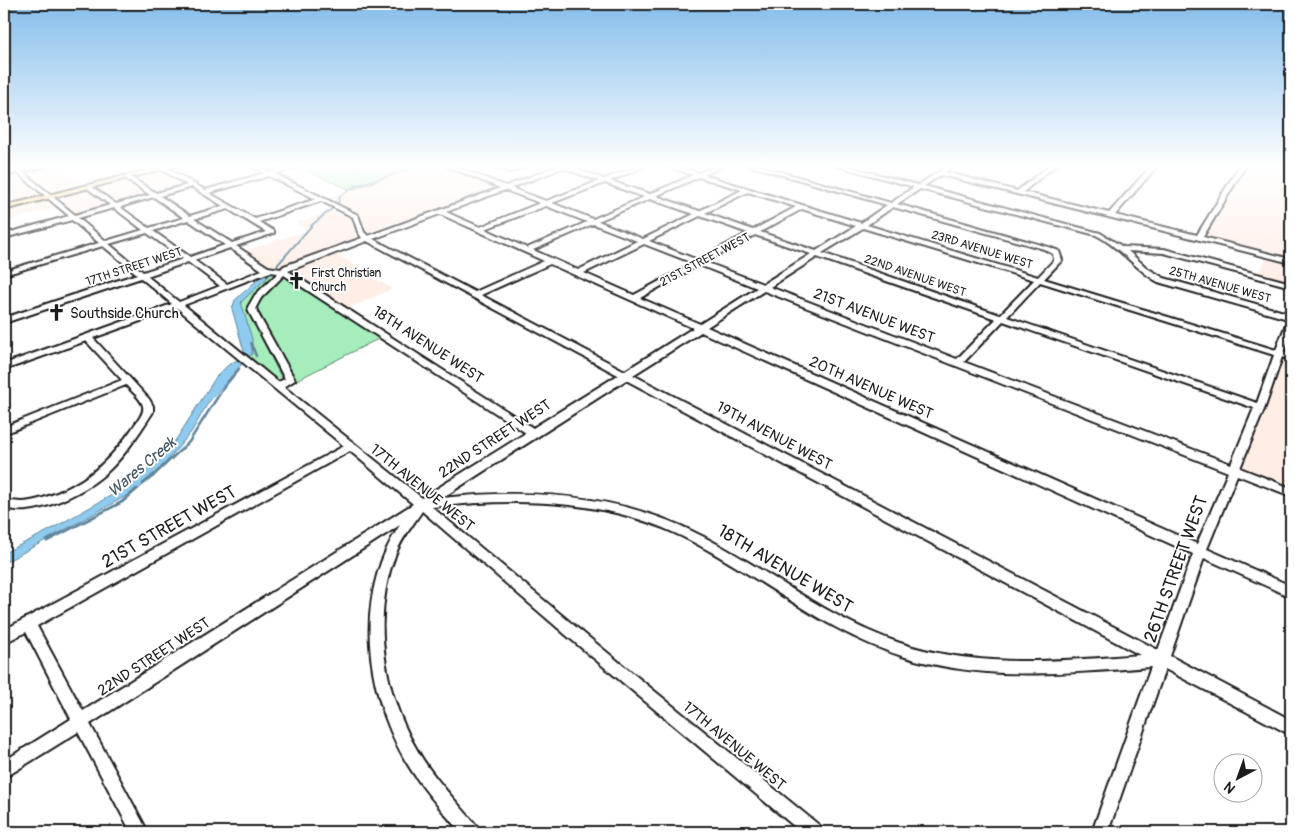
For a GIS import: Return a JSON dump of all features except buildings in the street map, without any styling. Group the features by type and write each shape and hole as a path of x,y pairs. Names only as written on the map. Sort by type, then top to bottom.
{"main road":[{"path":"4,208 20,204"}],"street":[{"name":"17TH AVENUE WEST","path":"56,204 421,504 571,632 814,832"},
{"path":"113,204 226,287"},
{"path":"4,236 123,204"},
{"name":"18TH AVENUE WEST","path":"169,204 232,246 275,270 533,432"},
{"path":"226,204 255,221 306,204"},
{"path":"332,204 356,216 365,238"},
{"path":"4,367 458,204"},
{"path":"480,229 546,204"},
{"name":"21ST AVENUE WEST","path":"546,204 1291,492"},
{"path":"527,250 632,204"},
{"name":"22ND AVENUE WEST","path":"670,204 1260,407"},
{"path":"578,273 719,204"},
{"name":"23RD AVENUE WEST","path":"795,204 1291,357"},
{"path":"889,204 1043,248 1056,253 1059,258 1040,280 958,363"},
{"name":"25TH AVENUE WEST","path":"984,204 1098,234 1108,238 1152,276 1161,280 1291,319"},
{"path":"1062,204 1291,261"},
{"path":"1110,216 1121,204"},
{"path":"1199,238 1219,204"},
{"name":"22ND STREET WEST","path":"4,770 892,205"},
{"path":"4,273 230,206"},
{"name":"21ST STREET WEST","path":"634,298 802,206"},
{"name":"20TH AVENUE WEST","path":"439,211 1291,592"},
{"name":"17TH STREET WEST","path":"4,321 271,233 272,231 255,221"},
{"name":"19TH AVENUE WEST","path":"365,238 1291,728"},
{"path":"1121,249 1143,248 1164,251 1291,284"},
{"path":"474,296 550,261"},
{"path":"275,270 252,306 253,312 290,380 278,386"},
{"name":"26TH STREET WEST","path":"1100,832 1163,660 1200,551 1260,407 1291,319"},
{"path":"6,503 20,506 42,503 83,484 102,471 148,412 146,401 87,337"},
{"path":"4,431 128,381"},
{"name":"21ST STREET WEST","path":"4,637 350,447"},
{"name":"18TH AVENUE WEST","path":"421,504 522,496 564,498 610,506 663,523 693,536 798,602 843,627 895,648 934,659 967,665 1016,669 1163,660"},
{"path":"421,504 396,543 385,568 375,622 377,658 382,687 397,727 411,755 437,793 471,832"},
{"path":"28,623 140,832"}],"shaded area":[{"path":"4,204 16,204 4,207"},
{"path":"23,204 52,204 56,208 4,222 4,209"},
{"path":"62,204 109,204 112,206 75,215"},
{"path":"336,204 452,204 367,235 364,232 359,215"},
{"path":"1223,204 1291,204 1291,260 1203,238"},
{"path":"330,206 353,217 357,233 361,237 293,262 282,268 269,267 245,251 307,230 296,223 335,210"},
{"path":"333,252 392,289 347,309 288,271 291,268"},
{"path":"1267,257 1291,263 1291,283 1258,274"},
{"path":"1284,357 1291,359 1291,489 1240,469"}],"green space":[{"path":"266,272 279,273 254,297 248,307 249,313 283,381 280,383 248,358 241,302 270,274"},
{"path":"283,276 380,338 285,386 293,379 256,306 261,296"}],"water":[{"path":"265,273 271,274 241,302 252,339 252,354 248,358 245,355 232,309 235,300"},
{"path":"237,360 242,364 208,403 192,431 167,461 139,489 4,563 4,553 46,532 135,482 175,441 216,377 227,366"}],"waterway":[{"name":"Wares Creek","path":"267,277 313,224 338,204"},
{"name":"Wares Creek","path":"251,343 253,349"},
{"name":"Wares Creek","path":"253,348 256,356"},
{"name":"Wares Creek","path":"152,477 189,442 224,387 239,369"},
{"name":"Wares Creek","path":"143,484 154,475"},
{"name":"Wares Creek","path":"47,541 122,502 137,489"}],"place":[{"name":"First Christian Church","path":"297,280"},
{"name":"Southside Church","path":"56,313"}]}
